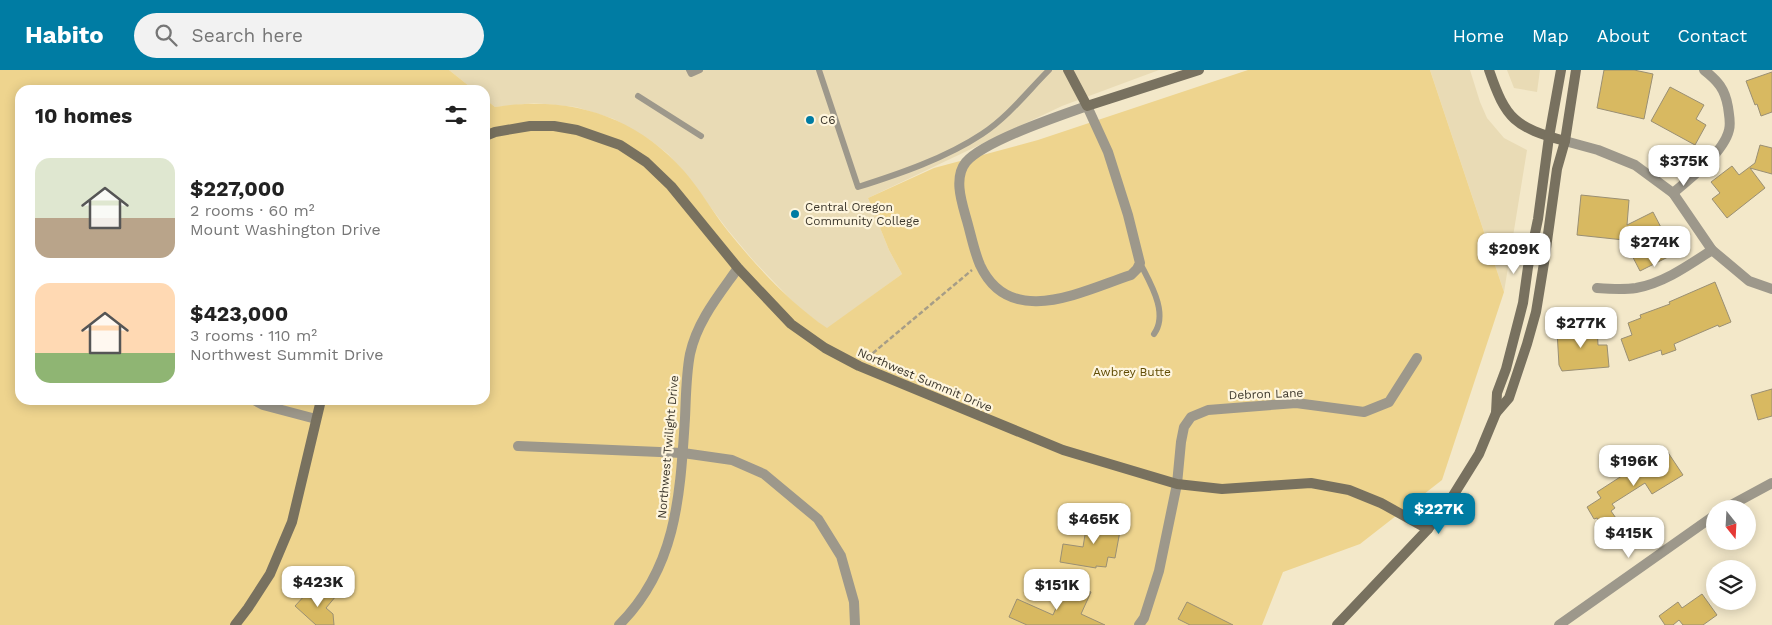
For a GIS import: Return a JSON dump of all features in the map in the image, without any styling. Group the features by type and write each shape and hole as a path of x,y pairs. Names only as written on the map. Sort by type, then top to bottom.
{"street":[{"path":"1068,70 1087,106 1108,152 1128,215 1140,263 1131,274 1054,300 1024,302 1006,296 991,284 979,264 961,197 959,182 961,170 966,162 1004,138 1087,106 1199,70"},
{"path":"1489,70 1502,102 1511,117 1526,128 1598,150 1635,164 1673,193 1712,250 1749,281 1772,289"},
{"path":"1496,413 1497,393 1506,369 1523,302 1561,70"},
{"path":"1336,625 1428,529 1451,499 1479,454 1496,413 1509,398 1534,320 1557,169 1565,141 1576,70"},
{"path":"1673,193 1701,169 1725,142 1729,130 1727,99 1718,81 1704,70"},
{"name":"Northwest Summit Drive","path":"490,134 530,126 554,126 577,130 620,146 646,162 671,186 738,268 791,324 825,348 858,366 1063,450 1177,484 1222,489 1311,483 1349,490 1381,503 1428,529"},
{"path":"1597,288 1636,288 1655,282 1678,271 1712,250"},
{"name":"Northwest Twilight Drive","path":"619,625 648,589 670,541 676,514 683,453 687,374 693,344 703,318 738,268"},
{"name":"Debron Lane","path":"1139,625 1144,618 1159,571 1177,484 1184,427 1191,417 1208,410 1296,403 1364,412 1390,402 1417,358"},
{"path":"263,405 316,419"},
{"path":"235,625 270,574 292,522 320,405"},
{"path":"518,446 683,453 732,460 764,474 818,519 841,556 854,602 855,625"},
{"path":"1741,500 1772,483"},
{"path":"1558,625 1706,521"}],"lane":[{"path":"689,70 690,74 700,70"},
{"path":"819,70 858,187 888,178 926,162 983,134 1002,118 1049,70"},
{"path":"638,96 701,136"},
{"path":"1140,263 1153,287 1159,311 1160,322 1154,334"}],"path":[{"path":"858,366 979,264"}],"shaded area":[{"name":"Central Oregon Community College","path":"449,70 1159,70 1062,106 868,198 889,250 902,274 827,329 797,306 753,260 684,172 668,154 650,140 614,119 576,107 534,103 495,107 490,103 490,85 468,85"},
{"path":"1430,70 1470,70 1487,118 1504,138 1527,150 1504,292"},
{"path":"1507,70 1540,70 1537,92 1514,88"}],"green space":[{"name":"Awbrey Butte","path":"0,70 449,70 468,85 15,85 15,405 490,405 490,103 495,107 548,104 574,107 622,123 644,136 665,152 684,171 727,230 761,270 799,307 827,328 902,274 889,250 868,198 934,168 1038,140 1248,70 1430,70 1504,292 1442,480 1360,544 1283,572 1262,625 0,625"}],"building":[{"path":"1604,70 1634,70 1653,74 1644,119 1597,108"},
{"path":"1772,72 1772,112 1761,116 1746,81"},
{"path":"1670,87 1704,105 1696,119 1706,125 1695,145 1651,121"},
{"path":"1760,145 1772,148 1772,174 1750,168 1765,188 1727,218 1712,199 1720,193 1711,182 1732,166 1739,175 1755,163"},
{"path":"1581,195 1629,200 1627,225 1653,212 1667,239 1674,236 1682,250 1640,271 1624,240 1577,235"},
{"path":"1715,282 1731,322 1719,327 1718,325 1674,344 1676,350 1662,355 1661,350 1629,361 1621,339 1632,335 1628,323 1641,318 1640,315 1670,304 1669,302"},
{"path":"1597,326 1598,345 1607,345 1609,367 1562,371 1559,365 1557,331 1568,327"},
{"path":"1772,389 1772,416 1758,420 1751,395"},
{"path":"1665,448 1683,475 1652,494 1645,483 1612,504 1615,508 1611,511 1618,521 1615,523 1619,531 1609,537 1597,518 1594,519 1587,507 1601,498 1597,492"},
{"path":"1088,517 1115,522 1114,530 1120,531 1115,558 1108,557 1106,567 1096,566 1096,568 1060,562 1063,544 1083,547"},
{"path":"1077,586 1091,592 1081,614 1105,625 1027,625 1009,617 1017,599 1053,615 1065,587 1075,591"},
{"path":"326,587 336,596 326,608 333,614 334,625 316,625 295,606 306,594 313,600"},
{"path":"1702,594 1706,600 1706,610 1713,610 1717,615 1703,625 1683,625 1679,620 1673,625 1665,625 1659,616 1678,602 1682,608"},
{"path":"1187,602 1233,625 1190,625 1178,619"}],"place":[{"name":"C6","path":"810,120"},
{"name":"Central Oregon Community College","path":"795,214"}]}
